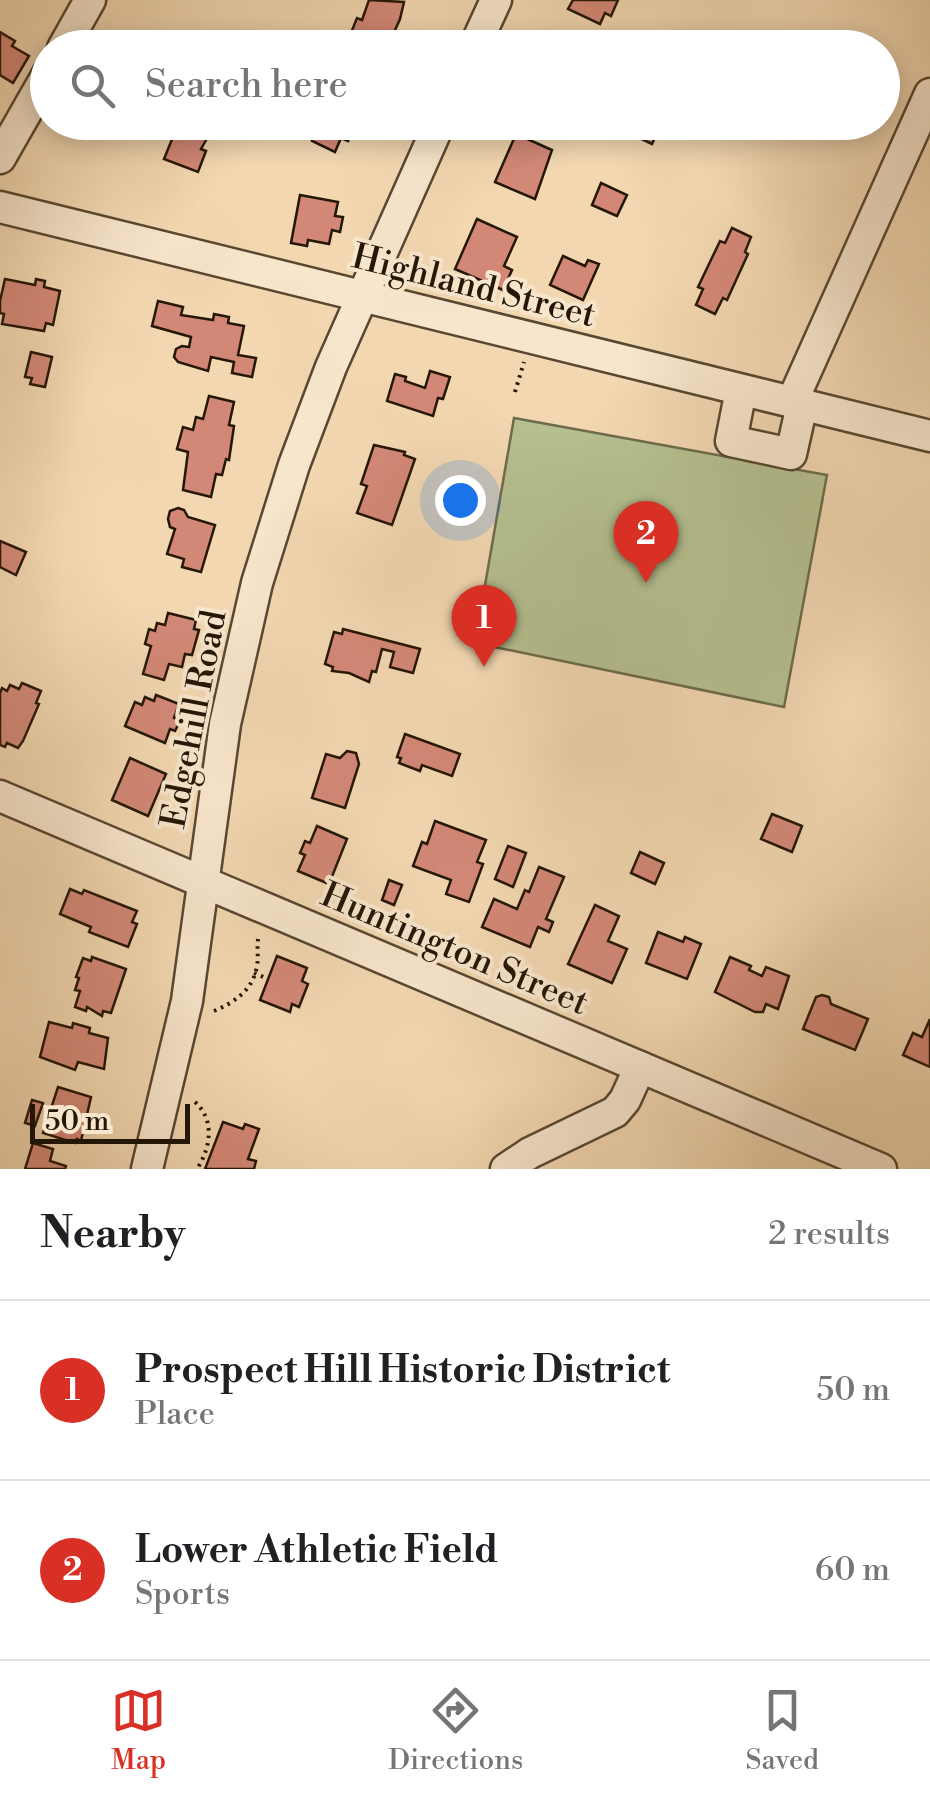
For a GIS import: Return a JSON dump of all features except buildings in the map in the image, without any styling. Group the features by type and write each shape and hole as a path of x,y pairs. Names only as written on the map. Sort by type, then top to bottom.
{"street":[{"path":"73,30 90,0"},
{"path":"482,30 496,0"},
{"path":"742,390 731,441 791,454 797,403 930,94"},
{"path":"0,158 30,106"},
{"name":"Edgehill Road","path":"147,1169 184,1019 226,724 258,583 300,448 361,296 432,140"},
{"name":"Highland Street","path":"0,207 930,436"},
{"name":"Huntington Street","path":"0,796 640,1067 815,1156 881,1169"},
{"path":"506,1169 530,1153 615,1112 640,1067"}],"path":[{"path":"516,392 524,362"},
{"path":"214,1011 241,997 254,974 259,934"},
{"path":"254,974 268,979"},
{"path":"195,1102 208,1120 208,1144 197,1169"}],"green space":[{"path":"514,418 827,475 784,707 475,643"}],"place":[{"name":"Lower Athletic Field","path":"646,583"},
{"name":"Prospect Hill Historic District","path":"484,667"}]}
